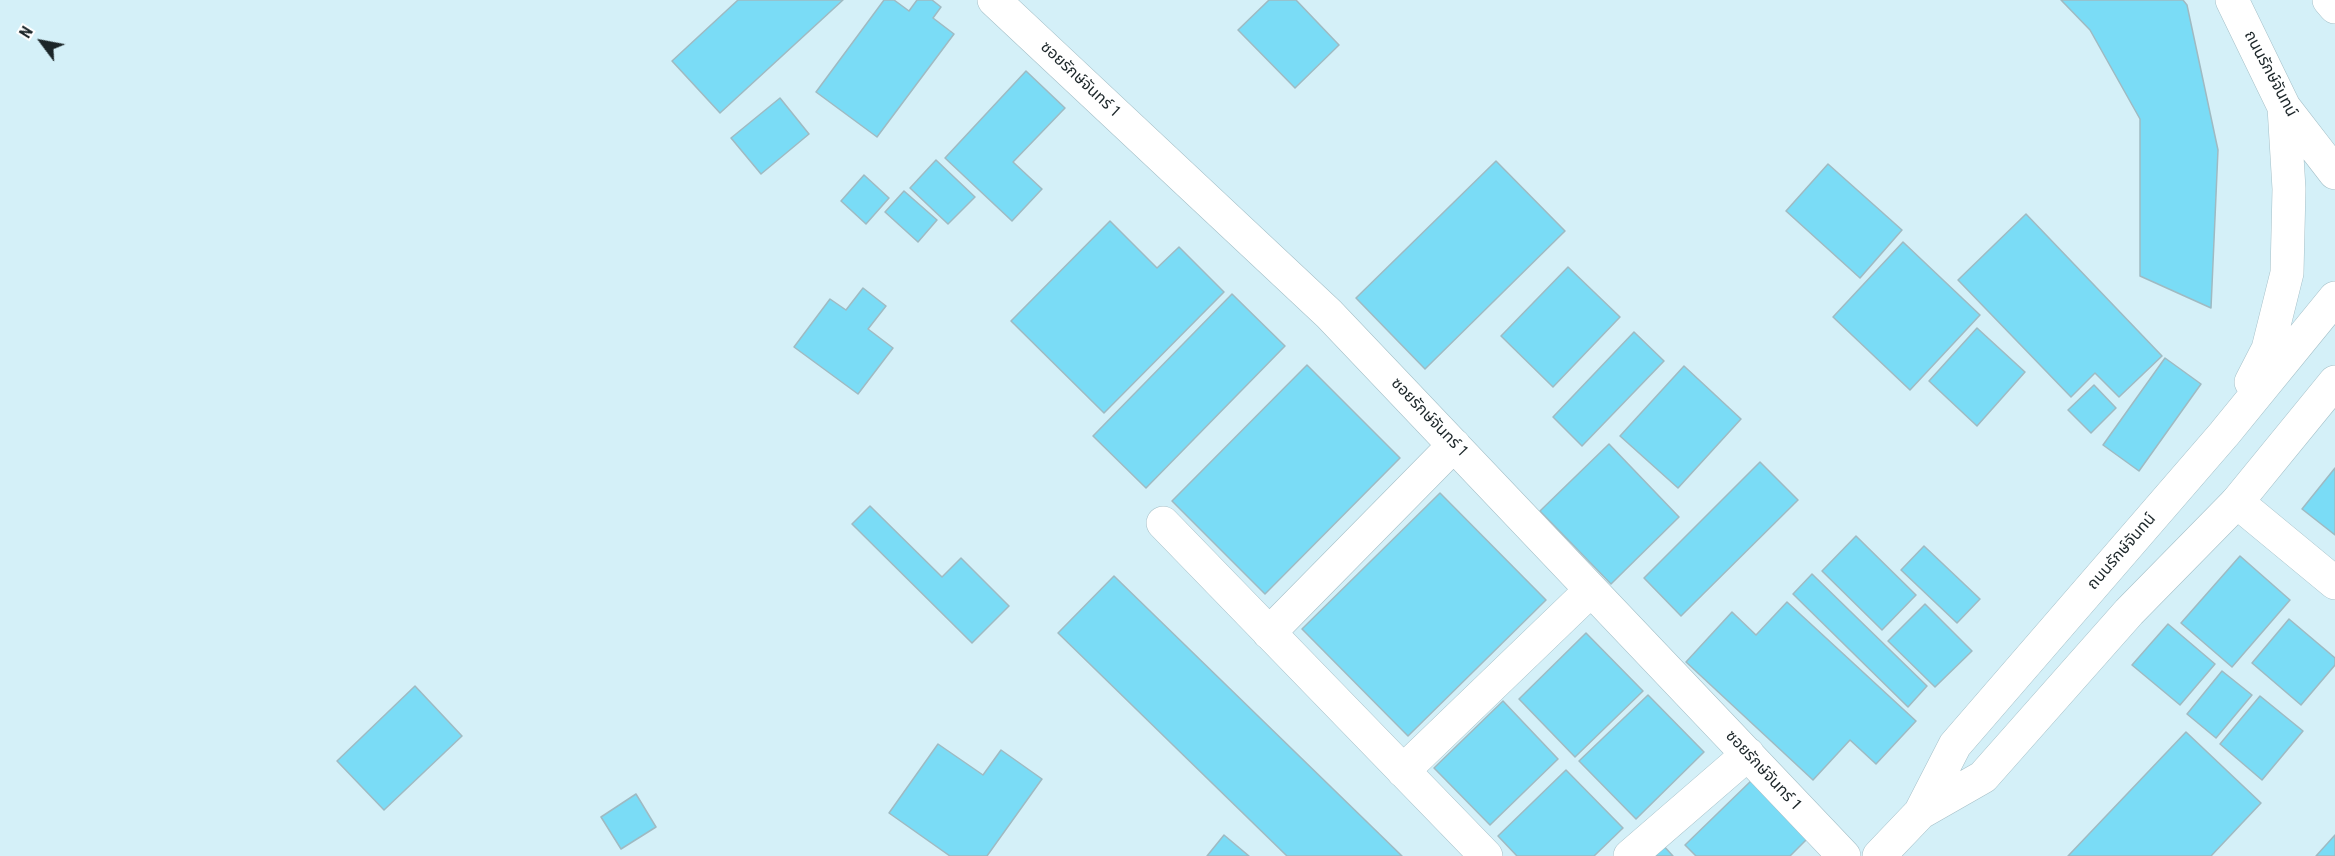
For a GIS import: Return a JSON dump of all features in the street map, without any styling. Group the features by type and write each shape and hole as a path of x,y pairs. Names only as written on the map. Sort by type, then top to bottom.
{"street":[{"name":"ซอยรักษ์จันทร์ 1","path":"994,0 1329,314 1844,856"},
{"name":"ถนนรักษ์จันทน์","path":"2232,0 2284,107 2335,173"},
{"path":"2329,0 2335,7"},
{"path":"2224,434 2268,349 2287,273 2289,189 2284,107"},
{"name":"ถนนรักษ์จันทน์","path":"1880,856 1920,813 1955,745 2224,434 2335,298"},
{"name":"ถนนรักษ์จันทน์","path":"1920,813 1983,777 2129,612 2237,502 2335,382"},
{"path":"1269,633 1454,445"},
{"path":"2237,502 2335,583"},
{"path":"1163,524 1486,856"},
{"path":"1404,771 1591,590"},
{"path":"1629,856 1748,754"}],"building":[{"path":"738,0 843,0 720,113 672,61"},
{"path":"884,0 894,0 909,11 917,0 932,0 941,7 933,18 954,34 877,137 816,92"},
{"path":"1269,0 1296,0 1339,45 1295,88 1238,30"},
{"path":"2061,0 2183,0 2187,5 2218,150 2211,308 2140,276 2140,119 2090,30"},
{"path":"1026,71 1065,108 1013,162 1042,189 1012,221 945,158"},
{"path":"780,98 809,134 761,174 731,138"},
{"path":"936,160 975,197 948,224 910,188"},
{"path":"1496,161 1565,231 1425,369 1356,298"},
{"path":"1828,164 1902,230 1860,278 1786,211"},
{"path":"864,175 889,198 866,224 841,201"},
{"path":"904,191 937,220 918,242 885,212"},
{"path":"2026,214 2162,356 2119,397 2095,373 2071,397 1958,280"},
{"path":"1110,221 1157,268 1179,247 1224,292 1104,413 1011,321"},
{"path":"1903,242 1980,315 1910,390 1833,317"},
{"path":"1568,267 1620,317 1553,387 1501,336"},
{"path":"863,288 886,306 868,329 893,348 858,394 794,347 830,299 846,310"},
{"path":"1232,294 1285,346 1146,488 1093,436"},
{"path":"1977,328 2025,372 1977,426 1929,381"},
{"path":"1634,332 1664,361 1582,446 1553,417"},
{"path":"2165,358 2201,384 2139,471 2103,445"},
{"path":"1307,365 1400,458 1265,594 1172,501"},
{"path":"1684,366 1741,419 1678,488 1620,436"},
{"path":"2094,385 2116,408 2091,433 2068,410"},
{"path":"1609,444 1679,517 1611,584 1540,511"},
{"path":"1760,462 1798,500 1681,616 1644,578"},
{"path":"2335,468 2335,535 2302,509"},
{"path":"1440,493 1546,600 1408,736 1302,629"},
{"path":"870,506 942,577 961,558 1009,606 972,643 852,524"},
{"path":"1856,536 1916,595 1882,630 1822,571"},
{"path":"1924,546 1980,599 1957,623 1901,570"},
{"path":"2240,556 2290,600 2232,667 2181,623"},
{"path":"1812,574 1927,686 1908,707 1793,594"},
{"path":"1114,576 1402,856 1287,856 1058,633"},
{"path":"1787,602 1916,721 1876,764 1850,740 1813,780 1686,662 1732,612 1756,635"},
{"path":"1925,604 1972,651 1935,687 1888,641"},
{"path":"2289,619 2335,658 2335,665 2301,705 2252,663"},
{"path":"2168,624 2215,664 2180,705 2132,665"},
{"path":"1586,633 1643,691 1575,757 1519,699"},
{"path":"2222,671 2252,695 2216,738 2187,714"},
{"path":"415,686 462,736 384,810 337,761"},
{"path":"1648,695 1704,752 1636,819 1579,761"},
{"path":"2260,696 2303,731 2262,780 2220,744"},
{"path":"1503,701 1558,759 1490,825 1434,768"},
{"path":"2186,732 2261,803 2211,856 2068,856"},
{"path":"938,744 983,775 1001,750 1042,779 987,856 950,856 889,813"},
{"path":"1566,770 1623,828 1594,856 1517,856 1498,836"},
{"path":"1753,779 1809,837 1790,856 1696,856 1685,845"},
{"path":"636,794 656,827 621,849 601,817"},
{"path":"1224,835 1249,856 1207,856"},
{"path":"2335,835 2335,856 2316,856"},
{"path":"1661,843 1673,856 1648,856"}]}
